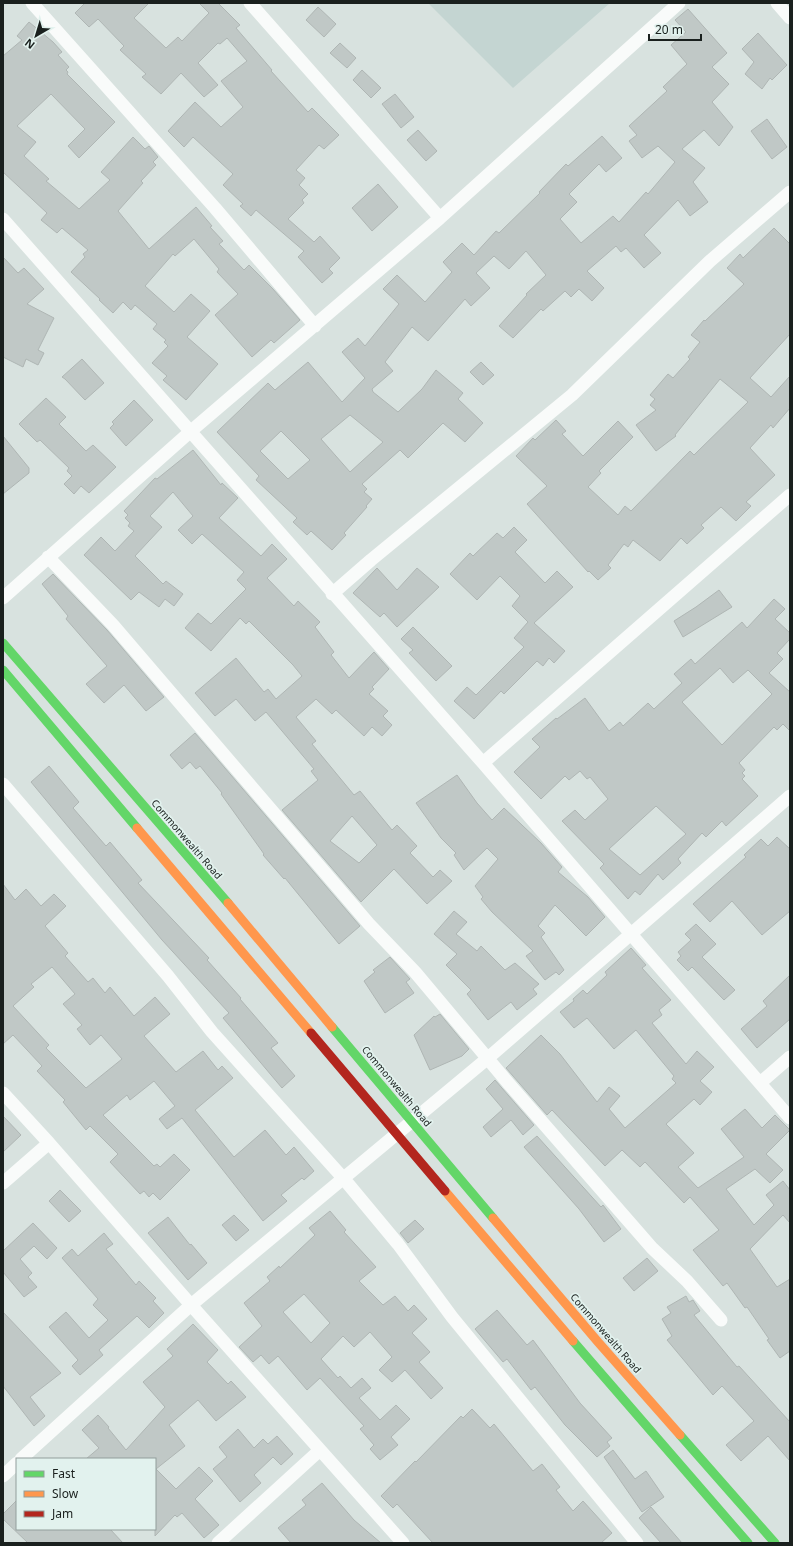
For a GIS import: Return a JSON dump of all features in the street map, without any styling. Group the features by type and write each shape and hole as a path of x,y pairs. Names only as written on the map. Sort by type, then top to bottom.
{"main road":[{"name":"Commonwealth Road","path":"3,643 214,888 598,1342 775,1543"},
{"path":"3,670 584,1354 748,1543"}],"street":[{"path":"32,3 215,208 315,326"},
{"path":"250,3 440,218"},
{"path":"3,598 191,431 440,218 678,3"},
{"path":"777,3 790,18"},
{"path":"332,594 371,560 572,395 710,261 790,192"},
{"path":"3,220 191,431 332,594 483,763 790,1118"},
{"path":"483,763 790,495"},
{"path":"48,557 113,625 370,924 415,972 509,1084 652,1248 687,1281 722,1320"},
{"path":"3,784 168,976 217,1037 344,1179 398,1244 452,1317 637,1543"},
{"path":"22,1458 191,1305 488,1058 790,796"},
{"path":"760,1084 790,1057"},
{"path":"3,1093 49,1142 191,1305 403,1543"},
{"path":"3,1183 49,1142"},
{"path":"218,1543 320,1450"},
{"path":"3,1476 16,1464"}],"shaded area":[{"path":"428,3 610,3 513,88"}],"building":[{"path":"85,3 149,3 134,18 166,48 178,37 182,41 209,13 199,3 218,3 240,25 236,28 272,70 271,71 308,112 312,108 339,135 324,149 319,145 296,170 305,178 299,185 308,194 302,200 304,203 288,219 314,242 320,236 340,258 329,269 333,273 322,283 298,257 304,251 256,210 251,216 240,206 243,204 223,185 233,174 193,137 184,147 168,131 195,102 221,127 243,107 221,81 247,61 227,38 220,44 218,43 198,63 218,85 204,97 181,73 161,94 142,77 146,74 120,50 124,46 98,19 89,27 75,13"},
{"path":"318,7 336,24 324,37 306,20"},
{"path":"688,9 727,53 712,67 729,84 712,102 733,127 719,146 704,130 682,149 705,168 693,182 708,202 690,216 678,200 644,235 661,253 644,268 626,248 621,252 616,246 587,271 604,288 592,301 579,289 571,297 565,291 543,311 541,309 513,338 499,326 527,295 526,294 546,275 526,251 509,269 494,256 476,273 490,288 471,306 465,299 428,341 412,327 385,362 393,371 372,389 373,392 398,412 422,389 436,370 463,393 458,399 483,423 465,442 443,423 408,458 400,450 362,484 367,489 364,492 372,499 366,506 367,507 344,533 346,535 332,550 311,531 307,535 293,522 297,518 256,480 259,476 217,432 268,383 275,390 308,362 342,402 365,378 342,352 358,338 365,346 399,304 383,289 397,275 425,302 452,272 443,262 462,243 474,255 496,231 499,233 540,193 539,192 566,164 568,166 602,136 622,158 606,172 599,164 569,194 577,202 560,219 581,243 613,216 619,222 646,192 648,194 675,162 658,146 642,158 629,141 637,135 629,126 667,91 663,87 687,64 671,45 686,32 675,20","holes":["350,415 383,442 350,472 321,439","281,431 310,460 288,479 260,451"]},
{"path":"29,22 53,42 62,52 58,55 69,67 66,70 68,72 67,74 115,122 79,158 68,146 85,129 51,94 17,126 36,142 24,156 49,179 46,181 79,209 110,180 101,172 133,137 145,149 149,146 158,157 153,162 156,165 141,181 143,183 118,211 149,249 196,207 212,226 210,227 223,241 219,244 244,270 249,265 273,289 300,320 274,343 271,340 252,357 215,315 238,294 217,272 219,269 194,239 175,256 173,254 145,286 174,312 191,294 210,311 187,337 218,364 186,400 163,380 167,376 152,363 168,346 164,342 166,340 153,329 157,324 135,305 131,310 123,302 113,313 99,300 100,299 71,272 85,257 83,254 88,250 62,228 57,233 41,220 47,213 3,172 3,56 22,40 17,36"},
{"path":"758,33 787,65 772,80 770,78 762,89 745,74 754,62 742,49"},
{"path":"340,43 356,58 347,68 330,53"},
{"path":"362,70 381,88 371,98 353,80"},
{"path":"395,94 414,117 401,128 382,104"},
{"path":"767,119 787,147 772,159 751,131"},
{"path":"418,130 437,151 426,161 407,140"},
{"path":"378,184 398,207 372,231 352,208"},
{"path":"774,228 790,244 790,334 750,378 771,397 790,376 790,408 773,428 771,425 750,448 775,475 746,502 751,506 736,521 721,507 701,525 704,528 687,544 681,538 660,561 633,540 628,547 624,544 608,565 611,568 598,580 589,571 588,572 527,504 547,486 516,456 533,438 535,440 556,420 566,431 562,434 583,456 618,421 633,437 599,471 601,473 588,487 618,515 625,506 631,511 690,451 694,455 748,402 720,379 675,435 676,436 656,451 636,425 656,410 650,405 655,399 650,395 668,374 673,378 690,359 688,357 700,342 691,335 704,320 705,321 744,284 727,268 740,254 743,258"},
{"path":"3,257 18,273 24,268 44,289 27,304 54,318 38,350 44,353 38,365 26,359 23,367 3,357"},
{"path":"82,359 104,383 85,400 62,377"},
{"path":"481,362 494,375 483,385 470,372"},
{"path":"46,398 66,417 59,424 86,451 93,445 116,467 89,493 81,486 74,494 64,484 72,476 67,471 69,468 40,440 37,442 19,424"},
{"path":"134,400 153,420 126,446 110,428 114,424 112,422"},
{"path":"3,436 29,468 29,473 3,494"},
{"path":"193,450 221,485 222,483 238,498 219,518 261,556 272,544 287,559 267,578 294,606 298,601 320,622 315,627 334,652 331,655 349,678 374,652 389,669 372,687 374,689 369,694 388,711 383,716 392,725 382,736 372,727 364,736 336,710 332,714 316,699 296,717 316,741 312,744 354,795 360,791 392,830 397,825 417,846 410,853 433,877 440,870 452,881 427,904 394,869 361,902 282,810 318,780 311,771 314,769 266,712 255,721 236,699 215,716 195,693 236,658 264,692 268,689 276,699 302,676 249,621 246,624 240,618 211,651 185,628 198,613 211,624 246,589 237,580 244,572 202,534 192,544 178,530 193,516 173,492 150,516 162,527 135,556 163,584 166,581 183,594 174,606 165,599 159,607 139,592 131,600 84,555 101,537 115,551 134,531 128,526 130,523 125,518 128,515 124,511 155,478 157,479","holes":["352,816 377,845 359,863 330,841"]},
{"path":"514,527 527,540 515,552 545,583 557,571 573,587 534,623 565,651 554,663 549,658 543,666 537,661 504,694 501,691 474,719 454,701 467,687 476,695 524,647 514,638 528,622 512,606 520,596 500,576 477,600 450,574 470,553 473,556 497,533 503,538"},
{"path":"377,568 397,590 417,568 439,587 397,627 384,613 380,617 353,593"},
{"path":"53,574 107,630 164,697 146,711 124,685 104,703 86,684 107,666 66,619 68,616 42,584"},
{"path":"719,590 732,607 683,637 674,621"},
{"path":"774,599 785,609 775,619 790,633 790,639 777,653 783,659 769,673 790,692 790,731 783,724 777,730 774,727 739,763 745,770 742,773 745,776 742,779 758,796 726,826 722,821 706,837 702,833 678,859 681,863 663,880 658,874 640,895 635,891 628,899 600,868 604,864 562,821 575,810 585,820 608,799 590,777 587,779 580,771 569,780 565,776 541,799 514,772 540,747 532,739 556,718 557,719 585,698 609,731 620,722 623,726 648,703 654,709 682,683 674,674 691,659 695,664 742,622 747,628","holes":["720,668 733,683 748,670 772,694 722,745 682,702","656,806 686,834 640,875 609,849"]},
{"path":"413,627 452,666 436,681 409,653 413,650 401,639"},
{"path":"195,733 360,926 339,944 285,878 284,879 263,855 264,854 221,794 222,793 200,766 196,769 190,762 182,769 170,755"},
{"path":"49,766 79,802 73,808 106,846 110,842 142,880 138,883 209,958 207,960 278,1043 271,1048 295,1076 282,1088 223,1018 229,1013 162,940 31,782"},
{"path":"457,775 477,803 492,820 504,808 541,843 562,867 558,872 588,897 605,917 586,936 555,905 538,926 545,933 541,937 564,970 559,975 556,972 545,980 526,956 533,951 492,912 481,899 483,897 475,886 498,859 487,848 464,870 454,855 456,853 441,838 416,803"},
{"path":"777,837 790,849 790,911 762,935 732,901 710,922 693,904 746,857 744,855 761,839 768,846"},
{"path":"3,884 15,900 26,889 41,906 54,894 66,906 45,926 68,953 65,956 88,982 93,978 105,993 110,987 134,1016 155,997 170,1014 144,1036 176,1072 203,1051 218,1070 222,1066 233,1078 195,1110 234,1157 265,1130 286,1155 294,1147 314,1171 304,1180 302,1178 281,1195 287,1201 263,1221 182,1118 167,1129 159,1119 175,1106 154,1081 130,1100 127,1095 103,1115 154,1166 157,1164 160,1167 174,1154 190,1170 160,1200 153,1193 149,1197 144,1191 140,1194 110,1162 118,1154 90,1126 86,1130 63,1102 65,1100 37,1071 42,1066 13,1035 3,1044","holes":["52,967 75,994 63,1004 82,1025 77,1029 90,1045 101,1035 122,1059 86,1088 46,1048 49,1045 13,1006 34,987 31,984"]},
{"path":"454,911 467,922 456,934 477,951 481,946 505,970 515,963 539,984 533,989 537,994 517,1010 511,1002 488,1020 467,994 471,990 446,965 457,954 434,934"},
{"path":"696,924 716,944 702,957 735,990 724,1000 692,967 688,971 677,960 681,956 678,952 691,940 685,934"},
{"path":"631,948 646,965 642,968 671,1000 659,1010 662,1015 652,1023 686,1064 697,1051 714,1067 700,1081 712,1092 700,1105 694,1099 666,1124 694,1153 678,1167 698,1188 744,1157 721,1129 745,1109 762,1128 775,1115 790,1130 766,1154 783,1170 770,1183 755,1169 726,1189 754,1225 774,1205 766,1195 783,1181 790,1190 790,1223 783,1215 750,1249 777,1287 790,1279 790,1351 780,1358 747,1307 745,1308 727,1283 723,1286 693,1250 719,1230 690,1197 684,1203 645,1162 640,1167 622,1150 605,1166 552,1110 547,1115 506,1068 541,1035 560,1054 597,1102 609,1087 620,1096 609,1109 625,1128 676,1083 672,1079 674,1076 636,1030 614,1049 587,1018 574,1028 560,1012 574,1001 573,999 583,990 587,994 607,975 605,972"},
{"path":"390,957 410,979 406,982 414,993 385,1013 364,981 375,972 373,970"},
{"path":"790,975 790,1019 757,1048 741,1029 767,1006 763,1001"},
{"path":"440,1014 469,1049 462,1056 430,1070 414,1035 434,1016 435,1017"},
{"path":"495,1080 534,1125 523,1135 511,1120 491,1137 483,1127 503,1109 486,1089"},
{"path":"3,1116 21,1135 3,1152"},
{"path":"537,1136 601,1207 603,1205 621,1229 604,1242 579,1209 524,1147"},
{"path":"60,1190 81,1211 69,1222 49,1201"},
{"path":"330,1211 346,1230 344,1232 376,1267 359,1281 383,1305 395,1296 408,1311 414,1305 427,1319 412,1333 430,1352 419,1362 443,1388 431,1399 405,1370 392,1382 379,1370 392,1357 370,1332 354,1347 343,1336 321,1359 338,1378 340,1376 351,1388 362,1378 371,1388 359,1398 380,1420 396,1405 410,1419 391,1437 398,1445 380,1460 370,1449 374,1445 360,1429 364,1426 320,1378 307,1390 278,1356 269,1364 261,1355 253,1362 239,1347 262,1326 244,1303 270,1281 267,1277 279,1266 280,1268 315,1235 309,1228","holes":["304,1294 330,1323 311,1343 283,1312"]},
{"path":"234,1215 249,1230 236,1241 222,1225"},
{"path":"168,1217 190,1245 191,1244 207,1263 188,1280 148,1233"},
{"path":"415,1220 424,1229 408,1243 400,1233"},
{"path":"33,1223 57,1248 47,1259 34,1246 20,1259 32,1273 28,1277 37,1287 24,1297 3,1272 3,1251"},
{"path":"104,1233 113,1244 106,1249 136,1285 139,1281 156,1298 153,1301 164,1313 149,1328 137,1316 99,1350 103,1355 80,1375 72,1366 78,1360 49,1327 66,1312 89,1338 108,1320 93,1305 98,1299 62,1258 72,1249 78,1256"},
{"path":"647,1258 658,1271 634,1291 623,1278"},
{"path":"686,1296 689,1302 693,1300 700,1311 694,1315 737,1367 739,1366 790,1422 790,1461 768,1436 741,1461 726,1445 754,1421 722,1386 713,1395 667,1340 672,1336 662,1319 671,1313 667,1307"},
{"path":"497,1310 527,1345 533,1340 580,1403 612,1438 607,1442 610,1446 597,1457 565,1425 535,1387 531,1390 507,1359 503,1362 475,1329"},
{"path":"3,1312 61,1373 30,1397 45,1416 34,1426 3,1386"},
{"path":"193,1324 218,1350 207,1362 228,1384 231,1381 246,1397 216,1421 198,1400 169,1425 185,1446 156,1469 156,1458 87,1458 99,1448 82,1430 98,1415 126,1450 165,1407 143,1382 173,1356 167,1349"},
{"path":"472,1409 490,1428 494,1424 533,1471 542,1464 560,1487 556,1490 573,1511 583,1501 612,1533 601,1543 433,1543 397,1504 393,1508 381,1496 461,1416 463,1418"},
{"path":"238,1429 254,1448 263,1439 268,1444 277,1436 293,1454 281,1465 273,1457 254,1475 261,1483 240,1502 213,1469 227,1457 219,1447"},
{"path":"613,1450 635,1479 646,1471 664,1497 642,1512 604,1457"},
{"path":"199,1467 213,1481 195,1499 219,1525 204,1538 182,1513 177,1517 175,1515 155,1536 156,1469 176,1489"},
{"path":"322,1483 354,1520 381,1543 291,1543 278,1528 306,1505 302,1500"},
{"path":"16,1501 16,1530 111,1530 123,1543 28,1543 3,1519 3,1514"},
{"path":"651,1507 682,1543 661,1543 639,1518"}],"traffic: fast":[{"path":"3,643 228,903"},
{"path":"3,670 137,828"},
{"path":"332,1027 493,1218"},
{"path":"573,1341 748,1543"},
{"path":"680,1435 775,1543"}],"traffic: slow":[{"path":"137,828 311,1033"},
{"path":"228,903 332,1027"},
{"path":"445,1191 573,1341"},
{"path":"493,1218 598,1342 680,1435"}],"traffic: jam":[{"path":"311,1033 445,1191"}]}
